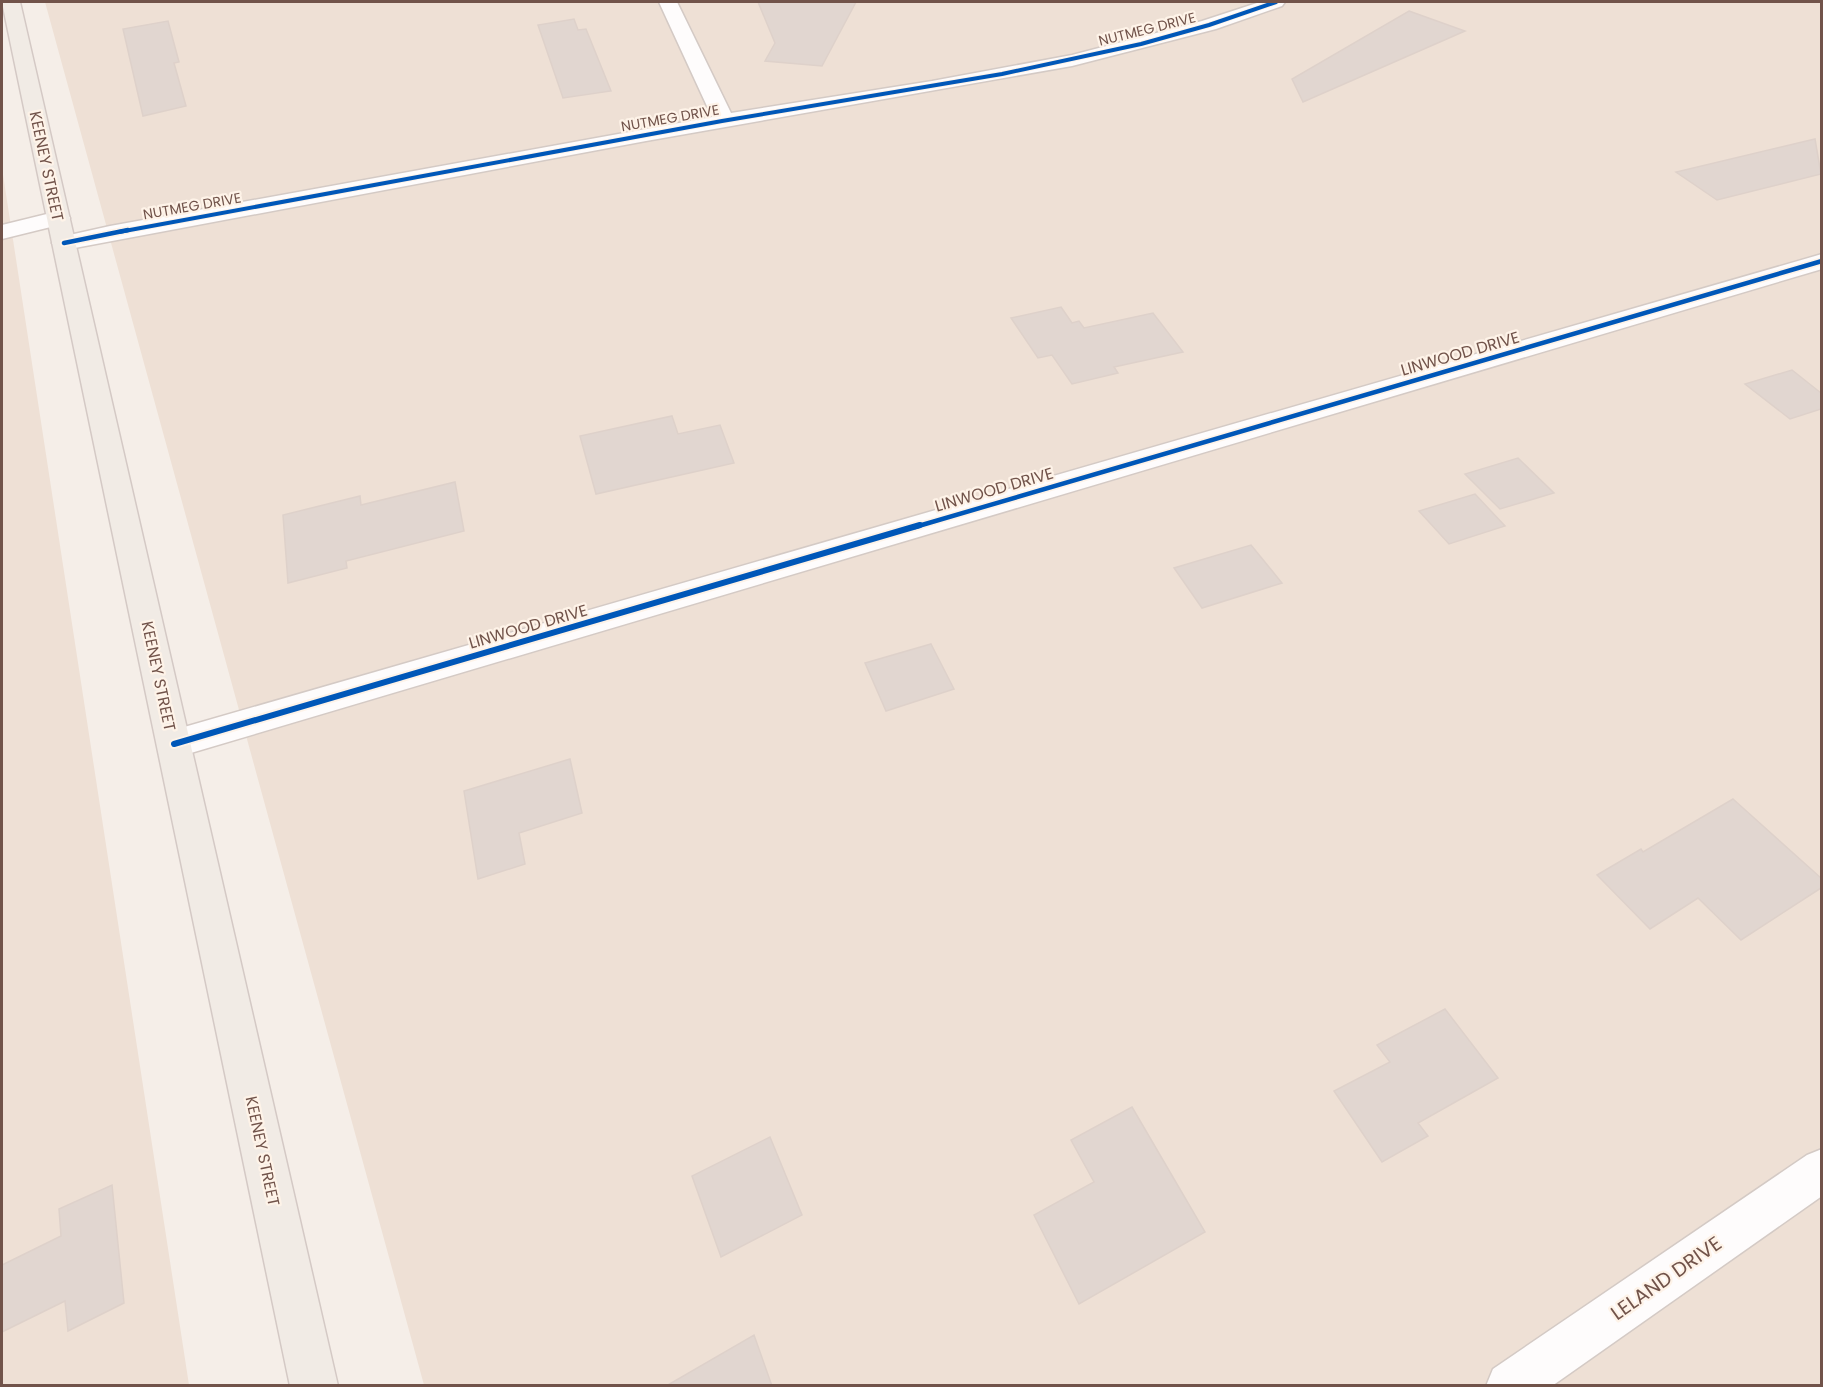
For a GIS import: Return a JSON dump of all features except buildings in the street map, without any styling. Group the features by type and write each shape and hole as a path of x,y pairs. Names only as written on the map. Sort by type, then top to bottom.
{"main road":[{"name":"KEENEY STREET","path":"11,2 314,1386"}],"street":[{"path":"668,2 724,121"},
{"name":"NUTMEG DRIVE","path":"2,232 110,233 724,121 1047,66 1224,22 1276,2"},
{"name":"LINWOOD DRIVE","path":"174,744 1821,261"},
{"name":"LELAND DRIVE","path":"1510,1386 1821,1170"}],"shaded area":[{"path":"45,2 1821,2 1821,1385 424,1385"},
{"path":"2,168 189,1385 2,1385"}],"cycle path":[{"path":"64,243 646,135 1002,74 1141,44 1209,25 1276,2"},
{"path":"174,744 1822,261"}]}
